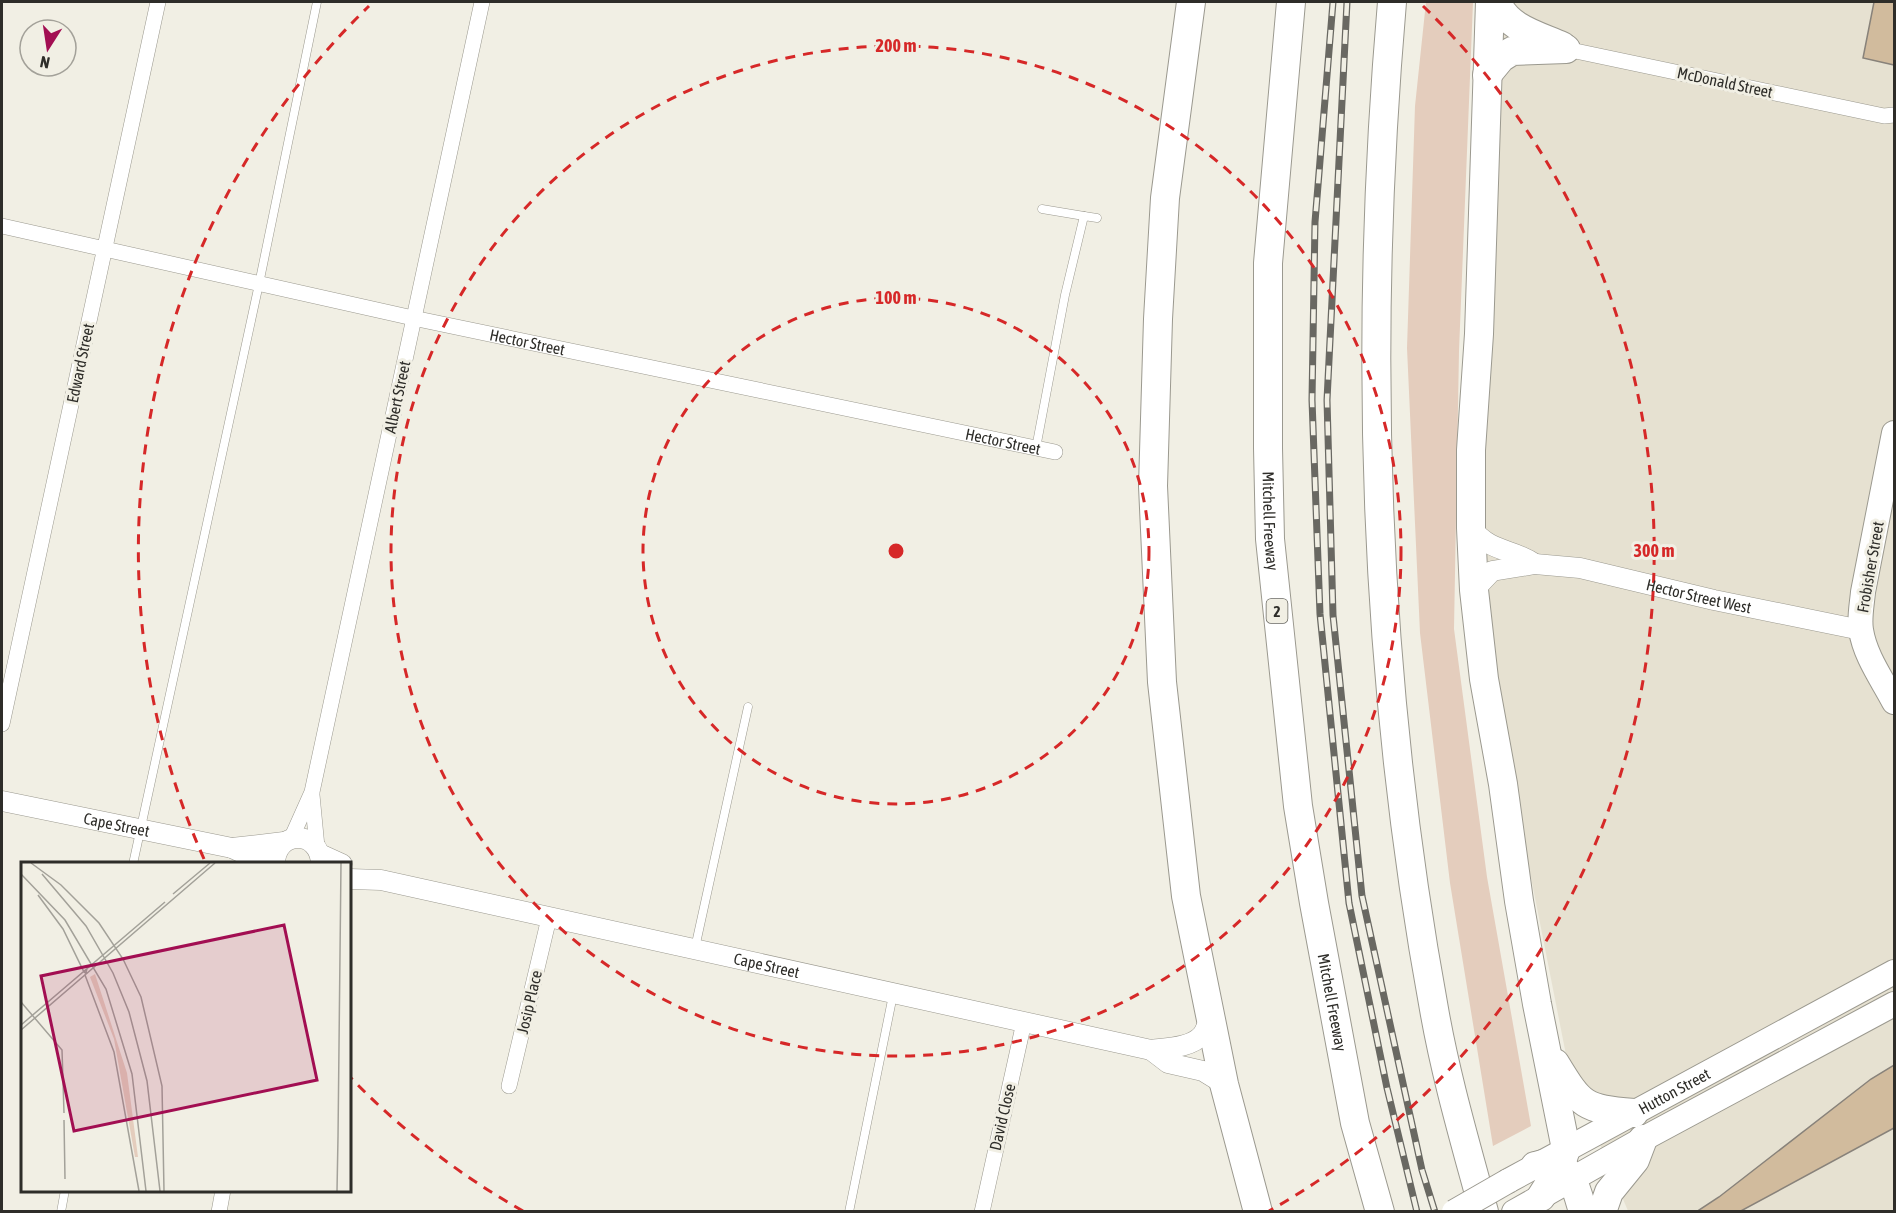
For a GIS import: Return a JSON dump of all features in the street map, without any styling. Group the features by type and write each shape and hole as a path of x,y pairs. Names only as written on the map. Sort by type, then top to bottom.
{"highway":[{"name":"Mitchell Freeway","path":"1291,2 1268,263 1270,539 1298,806 1355,1123 1380,1212"},
{"path":"1392,2 1383,111 1376,336 1378,476 1389,668 1400,783 1434,1012 1458,1118 1484,1212"},
{"path":"1490,2 1479,334 1471,450 1474,590 1493,736 1503,784 1519,902 1571,1174"},
{"path":"1497,2 1502,14 1514,24 1566,49"},
{"path":"1189,5 1165,198 1158,319 1153,486 1163,693 1186,896 1224,1084 1258,1212"},
{"path":"1486,75 1501,57 1512,51 1566,49"},
{"path":"1545,1046 1574,1094 1586,1104 1639,1126 1635,1160 1609,1192 1571,1174"},
{"path":"1541,1197 1571,1174"}],"main road":[{"name":"Frobisher Street","path":"1861,630 1863,592 1894,434"},
{"path":"1861,630 1868,654 1894,702"},
{"name":"Hutton Street","path":"1454,1212 1508,1181 1571,1174 1639,1126 1894,972"},
{"name":"Hutton Street","path":"1639,1126 1894,1006"},
{"path":"1514,1211 1541,1197"}],"street":[{"name":"Edward Street","path":"2,724 159,2"},
{"name":"Albert Street","path":"288,840 312,792 482,2"},
{"name":"McDonald Street","path":"1566,49 1891,117"},
{"name":"Hector Street","path":"2,226 413,318 1055,452"},
{"name":"Hector Street West","path":"1471,528 1480,539 1496,549 1521,554 1535,564"},
{"name":"Hector Street West","path":"1474,590 1492,571 1535,564 1580,568 1714,600 1861,630"},
{"name":"Albert Street","path":"312,792 319,855"},
{"name":"Cape Street","path":"2,801 232,848 262,862"},
{"path":"275,862 276,854 288,840 301,838 310,841 319,855 337,862"},
{"name":"Cape Street","path":"232,848 288,840"},
{"name":"Cape Street","path":"351,867 381,880 1151,1050 1180,1046 1196,1040 1203,1034 1210,1017"},
{"name":"Cape Street","path":"351,879 381,880"},
{"name":"Josip Place","path":"509,1086 549,918"},
{"name":"David Close","path":"982,1212 1024,1022"},
{"name":"Cape Street","path":"1151,1050 1168,1063 1203,1071 1224,1084"},
{"path":"219,1212 223,1192"}],"lane":[{"path":"133,862 259,284 317,2"},
{"path":"1042,209 1097,218"},
{"path":"1036,448 1065,295 1084,216"},
{"path":"695,950 748,707"},
{"path":"849,1212 893,993"},
{"path":"61,1212 65,1192"}],"shaded area":[{"path":"1426,2 1473,2 1459,351 1454,629 1487,877 1531,1126 1493,1146 1450,883 1420,633 1407,348 1415,106"},
{"path":"1500,2 1894,2 1894,1211 1628,1211 1569,1070 1497,705 1479,509"}],"building":[{"path":"1874,2 1894,2 1894,65 1863,58"},
{"path":"1894,1065 1894,1128 1739,1212 1696,1212 1719,1197 1871,1079"}],"railway":[{"path":"1333,2 1315,222 1312,400 1320,614 1349,903 1387,1088 1417,1212"},
{"path":"1347,2 1327,400 1333,615 1362,896 1422,1170 1435,1212"}]}
